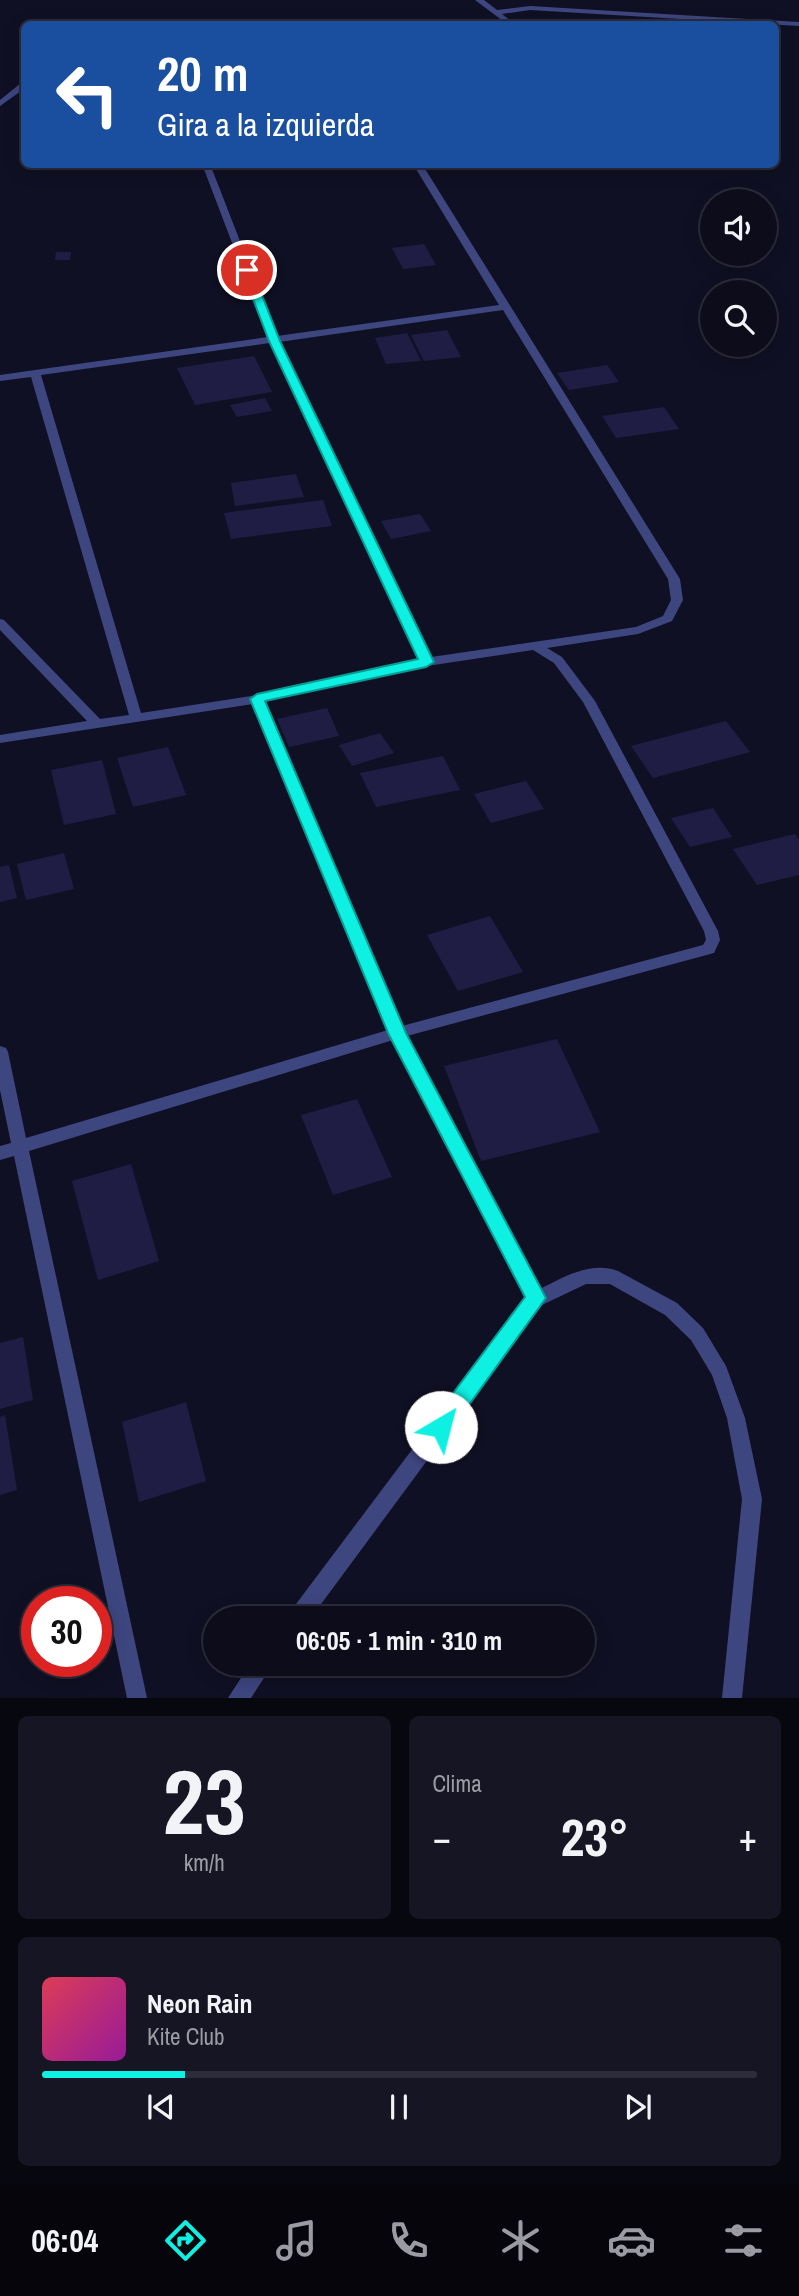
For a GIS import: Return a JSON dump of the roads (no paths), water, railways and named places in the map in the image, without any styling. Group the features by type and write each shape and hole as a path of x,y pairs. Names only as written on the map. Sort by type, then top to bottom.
{"street":[{"path":"479,0 508,21"},
{"path":"496,12 517,8 746,21"},
{"path":"779,23 799,24"},
{"path":"0,104 21,87"},
{"path":"208,168 274,341 426,662"},
{"path":"0,739 257,699 426,662 638,630 668,618 677,600 674,579 503,307 419,168"},
{"path":"0,378 503,307"},
{"path":"35,373 136,717"},
{"path":"0,623 96,723"},
{"path":"0,1153 397,1033 709,949 713,940 711,930 589,701 558,660 536,646"},
{"path":"257,699 397,1033 536,1298"},
{"path":"0,1052 137,1698"},
{"path":"307,1606 536,1298 585,1276 612,1276 671,1309 697,1334 720,1372 736,1418 752,1499 732,1698"},
{"path":"238,1698 254,1676"}]}
